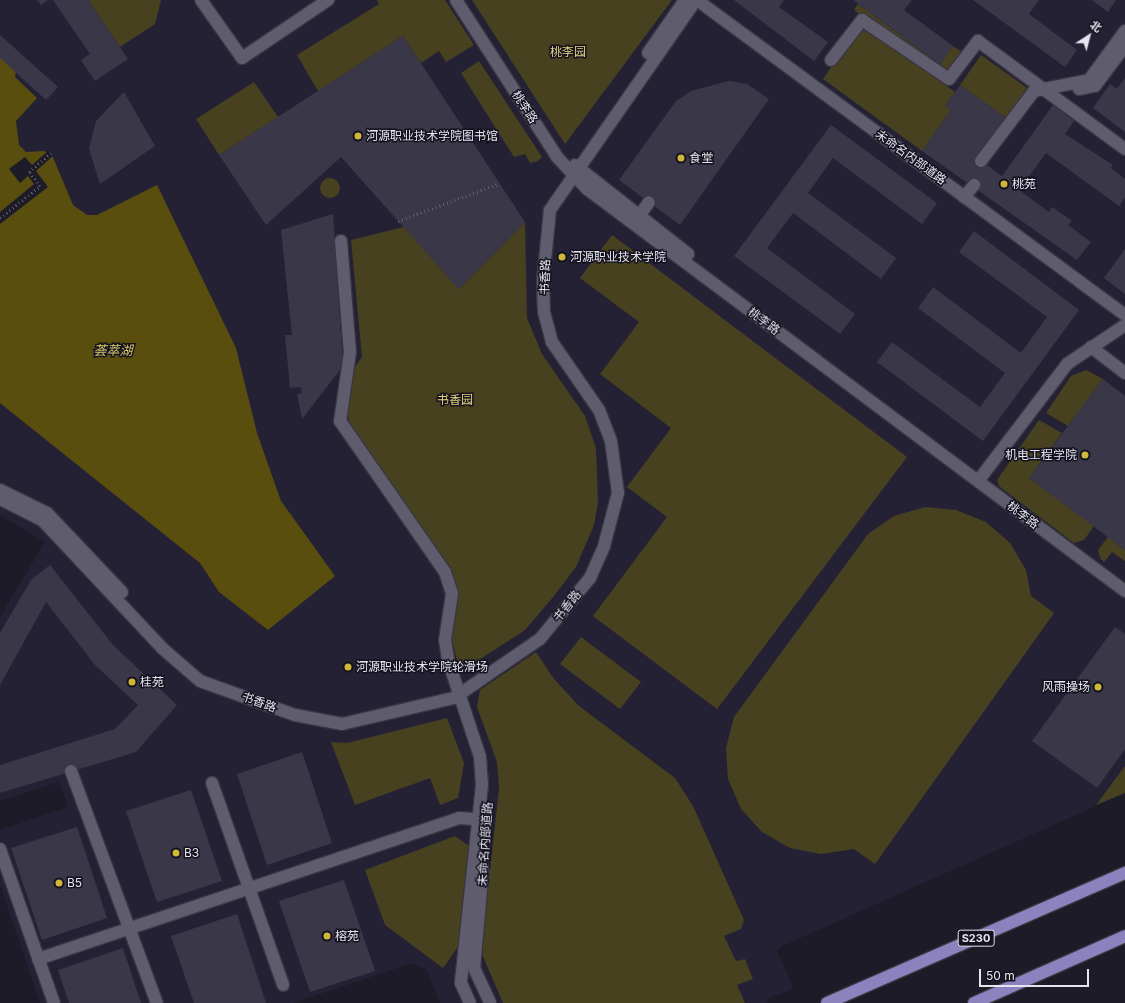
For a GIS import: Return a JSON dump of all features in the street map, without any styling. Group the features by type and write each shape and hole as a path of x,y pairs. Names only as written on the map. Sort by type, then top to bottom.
{"main road":[{"name":"S230","path":"827,1003 1125,873"},
{"path":"974,1003 1125,936"}],"street":[{"path":"201,0 242,58 328,0"},
{"name":"桃李路","path":"456,0 572,167"},
{"name":"桃李路","path":"465,0 572,167 636,220 982,480 1125,591"},
{"name":"书香路","path":"0,499 42,520 162,648 200,681 295,715 342,724 459,689 536,636 585,575 606,518 610,493 606,442 594,411 547,343 539,312 536,279 544,207 685,0"},
{"name":"书香路","path":"572,167 696,0"},
{"name":"未命名内部道路","path":"696,0 965,189 1125,315"},
{"name":"未命名内部道路","path":"705,0 965,189 1125,309"},
{"path":"830,60 862,20 947,78 952,77 978,41 1125,140"},
{"path":"984,164 1034,91 1089,80 1125,31"},
{"path":"1048,89 1095,86 1125,46"},
{"path":"1048,89 1125,149"},
{"path":"636,220 649,202"},
{"name":"未命名内部道路","path":"341,241 350,352 340,421 445,572 452,594 445,640 459,689 487,760 474,968 490,1003"},
{"path":"982,480 1072,368 1093,349 1125,325"},
{"path":"1093,349 1125,332"},
{"path":"1093,349 1125,373"},
{"name":"桃李路","path":"982,480 1125,583"},
{"name":"书香路","path":"0,490 47,513 166,642 204,674 299,709 343,716 459,689"},
{"path":"71,772 83,809 157,1003"},
{"path":"212,783 283,985"},
{"path":"38,959 459,818 483,820"},
{"name":"未命名内部道路","path":"470,1003 461,983 483,820"},
{"path":"0,849 54,1003"}],"path":[{"path":"0,218 40,186 29,172 52,152"},
{"path":"398,220 498,184"}],"shaded area":[{"name":"河源职业技术学院","path":"0,0 1125,0 1125,793 780,947 777,951 793,986 791,990 766,999 768,1003 440,1003 427,970 413,963 293,1003 40,1003 0,885 0,830 68,807 59,782 0,801 0,617 45,542 0,515"}],"green space":[{"path":"88,0 161,0 155,24 120,47"},
{"path":"377,0 445,0 474,45 446,62 439,51 421,63 403,36 318,91 297,55 379,4"},
{"name":"桃李园","path":"472,0 672,0 565,144"},
{"path":"858,4 940,64 953,46 962,52 945,75 854,10"},
{"path":"861,25 955,92 945,106 951,110 922,151 823,79"},
{"path":"981,55 1027,88 1006,118 960,85"},
{"path":"479,61 542,157 538,161 530,163 525,154 514,157 461,73"},
{"path":"254,82 278,117 219,155 196,119"},
{"path":"330,178 337,181 340,188 337,195 330,198 323,195 320,188 323,181"},
{"name":"书香园","path":"525,222 527,318 542,354 585,416 596,448 598,503 594,525 576,567 554,596 525,630 460,672 452,640 458,594 452,570 349,423 347,405 352,371 362,357 351,240 404,227 459,289"},
{"path":"612,235 907,457 717,709 593,616 667,517 627,487 671,428 600,374 639,322 580,278"},
{"path":"1086,370 1103,379 1068,426 1046,413 1071,376"},
{"path":"1039,420 1062,433 1029,478 1094,526 1084,540 1074,543 999,486 997,480"},
{"path":"925,507 956,510 986,522 1010,543 1026,570 1031,596 1054,613 875,864 854,849 821,854 790,848 762,832 741,809 728,779 726,748 734,717 868,534 894,516"},
{"path":"1108,537 1125,550 1125,561 1112,552 1104,562 1100,558 1098,550"},
{"path":"581,637 641,682 620,709 560,664"},
{"path":"536,652 554,679 579,706 675,778 693,806 744,920 741,929 724,936 736,961 745,959 753,979 737,985 745,1003 503,1003 481,952 499,788 497,762 477,707 480,690"},
{"path":"447,718 464,763 458,798 440,805 430,778 355,805 331,742 347,743"},
{"path":"1125,766 1125,793 1096,805"},
{"path":"455,836 472,848 460,944 443,968 385,925 365,870"}],"water":[{"name":"荟萃湖","path":"0,43 18,59 15,77 37,98 16,121 19,145 26,152 44,151 52,155 73,205 87,215 97,215 157,185 236,348 257,433 281,501 335,576 268,630 219,592 200,563 0,403"}],"pier":[{"path":"48,151 54,155 36,171 48,187 0,224 0,212 34,184 28,176 20,183 9,169 25,157 32,165"}],"building":[{"path":"37,0 48,0 41,5"},
{"path":"53,0 88,0 128,59 95,81 81,60 90,54"},
{"path":"734,0 784,0 779,7 828,42 814,61"},
{"path":"853,0 912,0 904,10 953,46 940,64"},
{"path":"973,0 1039,0 1029,14 1077,50 1065,67"},
{"path":"1092,0 1116,0 1108,12"},
{"path":"0,35 58,87 46,100 0,58"},
{"name":"河源职业技术学院图书馆","path":"403,36 525,222 459,289 341,157 266,225 219,155"},
{"path":"1125,78 1125,132 1093,108 1110,84 1117,89"},
{"name":"食堂","path":"729,81 747,84 769,99 680,225 619,180 676,101 691,91"},
{"name":"桃苑","path":"960,85 1006,118 977,158 1002,176 1053,105 1074,121 1065,134 1113,165 1111,168 1125,179 1125,197 1119,206 1046,153 1019,190 1049,212 1052,207 1072,221 1068,225 1091,242 1077,260 922,151 951,110 945,106"},
{"path":"124,92 155,146 100,184 89,149 96,121"},
{"path":"831,125 937,203 922,224 833,158 808,193 896,258 881,279 793,213 767,248 855,314 840,334 734,256"},
{"path":"333,214 343,366 302,419 297,394 302,393 301,387 290,388 285,335 292,335 281,230"},
{"path":"974,231 1079,310 983,441 877,362 892,342 980,407 1005,373 918,308 933,287 1021,353 1047,317 959,252"},
{"path":"1125,249 1125,294 1104,278"},
{"name":"机电工程学院","path":"1103,379 1125,396 1125,550 1029,478"},
{"name":"桂苑","path":"50,565 113,645 177,705 136,752 0,793 0,765 115,729 138,705 95,665 46,602 0,685 0,633 31,580"},
{"name":"风雨操场","path":"1115,627 1125,634 1125,749 1097,788 1032,741"},
{"path":"302,752 332,843 267,865 237,774"},
{"name":"B3","path":"191,790 222,881 157,902 126,811"},
{"name":"B5","path":"77,827 107,918 42,940 11,848"},
{"name":"榕苑","path":"344,880 375,971 310,992 279,901"},
{"path":"237,914 266,1003 194,1003 171,936"},
{"path":"123,948 141,1003 69,1003 58,970"}],"tunnel":[{"path":"974,185 987,166"}],"place":[{"name":"河源职业技术学院图书馆","path":"358,136"},
{"name":"食堂","path":"681,158"},
{"name":"桃苑","path":"1004,184"},
{"name":"河源职业技术学院","path":"562,257"},
{"name":"机电工程学院","path":"1085,455"},
{"name":"河源职业技术学院轮滑场","path":"348,667"},
{"name":"桂苑","path":"132,682"},
{"name":"风雨操场","path":"1098,687"},
{"name":"B3","path":"176,853"},
{"name":"B5","path":"59,883"},
{"name":"榕苑","path":"327,936"}]}
